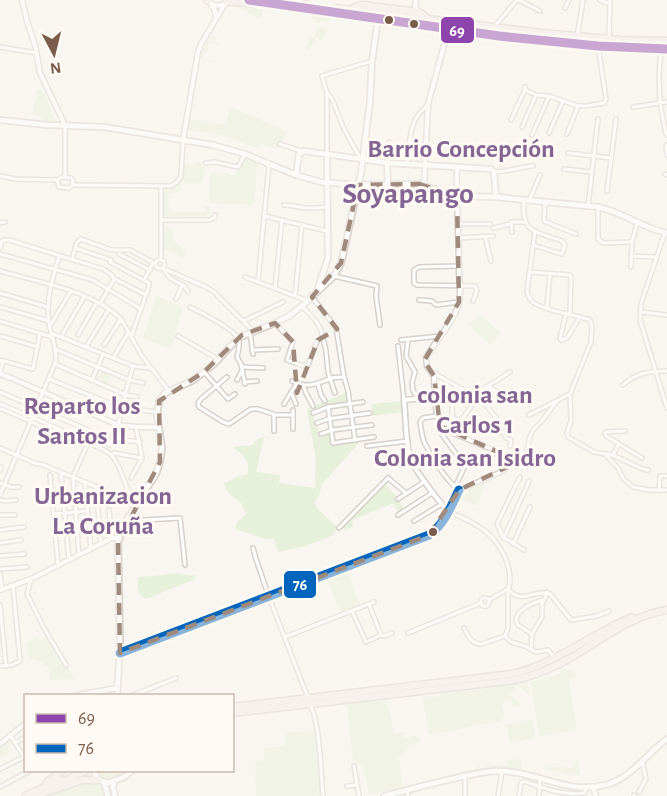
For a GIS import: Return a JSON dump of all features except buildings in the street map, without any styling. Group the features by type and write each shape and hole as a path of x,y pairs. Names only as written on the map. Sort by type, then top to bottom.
{"highway":[{"path":"249,0 577,37 667,41"},
{"path":"272,0 378,19 449,26 499,36 598,46 664,49"},
{"path":"287,0 306,6"},
{"path":"227,2 299,9 306,6"},
{"path":"350,10 362,5 421,13 429,20"},
{"path":"473,683 520,672 565,653 626,619 647,612 667,609"},
{"path":"234,713 283,707 320,699 321,696 516,680 546,671 627,623 667,609"},
{"path":"234,707 461,684"},
{"path":"25,796 61,772"},
{"path":"25,796 77,772"},
{"path":"33,796 89,772"},
{"path":"33,796 82,780 101,782"}],"main road":[{"path":"117,694 120,653 119,538 135,501 156,474 160,462 162,448 158,428 159,401 169,391 192,381 204,372 238,338 289,316 334,276 343,255 358,185 370,103 372,61 378,19"},
{"path":"0,120 104,127 224,147 296,175 328,183 424,185 457,196 496,197 598,207 653,230 666,232"},
{"path":"296,175 300,152 388,163 491,169 494,172 496,197"},
{"path":"312,297 328,258 327,154"},
{"path":"388,163 388,185"},
{"path":"320,281 323,284 328,283"},
{"path":"384,796 408,793 465,776 502,771 519,773 568,788 590,788 610,784 621,779 667,739"},
{"path":"92,772 101,782 108,796"},
{"path":"101,782 114,782 131,772"},
{"path":"114,782 115,796"}],"street":[{"path":"22,0 40,73 65,125 65,177"},
{"path":"407,11 416,0"},
{"path":"416,0 415,7 421,13"},
{"path":"495,27 496,23 518,0 540,11"},
{"path":"565,8 569,0"},
{"path":"577,37 583,0"},
{"path":"600,0 610,2 609,39"},
{"path":"209,1 217,6 227,2"},
{"path":"209,1 215,11 216,20"},
{"path":"57,180 58,186 70,188 73,185 171,186 180,179 183,140 198,52 227,2"},
{"path":"424,185 428,104 449,26"},
{"path":"512,120 525,89 536,95 549,96 578,105 604,104 606,102 598,46"},
{"path":"0,47 36,53"},
{"path":"664,49 659,73 660,103 665,115 667,135"},
{"path":"327,154 327,93 322,75 372,61"},
{"path":"327,93 362,160"},
{"path":"522,127 536,95"},
{"path":"531,135 549,96"},
{"path":"549,133 563,101"},
{"path":"633,106 667,102"},
{"path":"407,164 414,123 428,104"},
{"path":"567,134 578,105"},
{"path":"588,206 598,119"},
{"path":"607,191 616,119"},
{"path":"388,163 389,142"},
{"path":"280,144 300,152"},
{"path":"667,145 667,155"},
{"path":"568,153 611,158"},
{"path":"206,163 215,162 238,167 244,154"},
{"path":"258,282 269,165"},
{"path":"494,172 533,166"},
{"path":"457,167 459,302 453,318 426,358 427,366 483,401 501,424 506,438 511,440 510,446"},
{"path":"564,169 592,172"},
{"path":"533,245 562,254 565,246 563,242 535,231 525,222 523,210 540,175"},
{"path":"0,176 15,179 57,180 65,177 72,179 73,185"},
{"path":"160,260 161,186"},
{"path":"545,202 544,221 576,234"},
{"path":"284,205 306,208 328,207"},
{"path":"598,207 598,239 603,243 632,242"},
{"path":"161,220 210,220 215,215"},
{"path":"264,216 328,231"},
{"path":"274,288 282,220"},
{"path":"459,224 491,226 525,222"},
{"path":"631,267 632,242 637,223"},
{"path":"510,224 512,232"},
{"path":"295,296 302,225"},
{"path":"535,231 528,272 528,295 534,303 590,320 592,326 591,342 570,394 571,421 568,437 594,452 613,455 648,470"},
{"path":"666,232 641,304 640,320 667,408"},
{"path":"484,236 491,261"},
{"path":"459,238 493,237"},
{"path":"0,248 2,241 9,240 103,269 113,278 146,295"},
{"path":"72,260 79,240 111,250 130,250 158,268 206,287 224,301 251,332 253,352 278,349"},
{"path":"75,248 111,260 110,262 149,283 131,338"},
{"path":"0,254 93,280 141,309"},
{"path":"119,254 150,270"},
{"path":"0,495 2,483 55,364 55,349 48,307 59,256"},
{"path":"631,256 657,257"},
{"path":"144,280 154,264 160,260"},
{"path":"160,260 165,264 163,269 169,279 185,286 188,292"},
{"path":"459,266 418,267 414,272 414,283 417,285 475,286 477,291 472,301"},
{"path":"0,271 71,291 109,309 121,319 150,368 169,391"},
{"path":"528,272 570,275 572,278 568,314 561,340 567,338 580,317"},
{"path":"547,308 550,274"},
{"path":"334,276 377,286 380,325"},
{"path":"245,277 295,296 312,297 336,328 355,440"},
{"path":"78,335 108,290 113,278"},
{"path":"176,298 182,286"},
{"path":"50,326 71,291"},
{"path":"0,293 48,307"},
{"path":"61,337 85,297"},
{"path":"419,300 432,301 436,305 459,302"},
{"path":"243,321 283,302"},
{"path":"302,306 321,330 335,393"},
{"path":"0,307 49,321"},
{"path":"190,307 225,326 238,338 240,343 237,357 243,368 245,383 257,381"},
{"path":"86,347 109,309"},
{"path":"641,312 667,315"},
{"path":"104,345 121,319"},
{"path":"0,321 61,337 133,366 150,368"},
{"path":"275,323 293,342 287,360 304,366 308,365 317,341 322,337"},
{"path":"40,333 33,369 2,360 0,373 118,425 158,428"},
{"path":"113,358 128,333"},
{"path":"0,336 38,347"},
{"path":"178,336 218,359"},
{"path":"401,340 440,336"},
{"path":"408,340 406,354 415,372 411,383 418,399"},
{"path":"398,346 411,459 448,511 484,530 506,557 511,583 508,592 508,628 505,636"},
{"path":"55,349 129,380 143,383"},
{"path":"92,380 103,354"},
{"path":"55,364 124,394 137,396"},
{"path":"111,441 118,425 124,394 133,366"},
{"path":"243,368 263,368"},
{"path":"237,380 243,368"},
{"path":"432,371 436,416 441,433 465,466"},
{"path":"623,385 635,375 656,371 667,372"},
{"path":"204,372 228,399 235,394"},
{"path":"461,421 483,389 510,372"},
{"path":"227,377 201,399 198,405 229,424 251,408 274,415 293,413 293,429"},
{"path":"292,381 303,385 318,384 330,378 344,377"},
{"path":"49,379 122,408 157,412"},
{"path":"284,404 297,383"},
{"path":"318,384 325,401"},
{"path":"303,385 313,406"},
{"path":"456,386 453,390 453,418 480,423 500,433 502,430"},
{"path":"489,386 501,395"},
{"path":"0,392 111,441 140,442"},
{"path":"291,392 296,404"},
{"path":"529,415 570,394"},
{"path":"404,400 435,397"},
{"path":"313,412 328,407 363,402"},
{"path":"527,452 533,430 556,402"},
{"path":"0,404 66,437"},
{"path":"328,407 333,443 374,437"},
{"path":"0,408 104,450 111,455 122,473 135,501"},
{"path":"317,423 370,413"},
{"path":"274,415 274,431"},
{"path":"436,416 423,418 420,422 423,437 435,460 459,490"},
{"path":"321,434 372,425"},
{"path":"120,653 429,534 437,528 459,490 501,472 506,469 507,464 498,452 450,433 440,426"},
{"path":"130,478 142,458 136,427"},
{"path":"625,431 605,433 606,436 642,458"},
{"path":"367,446 408,441"},
{"path":"79,555 73,477 88,443"},
{"path":"613,455 620,444"},
{"path":"0,448 135,501"},
{"path":"455,487 465,466 498,452"},
{"path":"111,455 114,453 142,458"},
{"path":"605,454 618,468 627,483 633,487 667,490"},
{"path":"61,472 69,560"},
{"path":"50,475 58,566"},
{"path":"659,490 660,476 667,476"},
{"path":"520,477 497,524 504,538 524,550"},
{"path":"339,528 388,478 406,494"},
{"path":"398,499 425,481"},
{"path":"504,538 529,481"},
{"path":"85,482 91,549"},
{"path":"2,483 11,487 19,487"},
{"path":"96,487 101,543"},
{"path":"398,515 434,492"},
{"path":"0,500 16,501"},
{"path":"414,521 442,504"},
{"path":"513,544 530,507"},
{"path":"109,510 112,538"},
{"path":"54,514 87,511"},
{"path":"0,515 15,515"},
{"path":"126,521 180,518 185,565"},
{"path":"0,530 24,527"},
{"path":"0,574 1,590 31,579 112,538 119,538"},
{"path":"0,543 21,540"},
{"path":"253,548 269,597 314,712 323,796"},
{"path":"0,556 24,554"},
{"path":"0,569 27,567"},
{"path":"31,579 27,594 66,665"},
{"path":"0,666 19,663 13,586"},
{"path":"509,589 514,595 523,597 547,592 553,596 571,620 597,616 609,610"},
{"path":"408,633 481,603 483,598 489,600 509,589"},
{"path":"531,650 532,634 542,617 543,600 547,592"},
{"path":"532,634 518,624 516,616 543,600"},
{"path":"285,637 374,602"},
{"path":"369,604 381,635"},
{"path":"0,605 6,666"},
{"path":"352,611 366,642 392,633"},
{"path":"464,628 471,641 479,644 505,636"},
{"path":"505,636 511,642 536,652 548,650 550,658"},
{"path":"137,694 176,678"},
{"path":"84,694 117,688"},
{"path":"0,744 24,724"},
{"path":"10,735 24,756"},
{"path":"15,743 24,738"},
{"path":"0,769 24,758"},
{"path":"639,792 646,779 642,761"},
{"path":"354,766 359,796"},
{"path":"498,796 502,771"},
{"path":"0,787 29,772"},
{"path":"465,776 465,796"},
{"path":"539,796 540,780"},
{"path":"519,796 523,782 558,794 574,795 584,793 590,788 596,796"},
{"path":"347,786 357,785"}],"highlighted area":[{"path":"419,184 457,196 459,302 424,361 434,376 440,426 498,452 507,467 459,490 429,535 120,653 118,542 160,462 159,401 204,372 242,335 275,323 293,342 297,393 318,340 337,329 312,297 341,263 358,185"}],"green space":[{"path":"234,4 265,7 265,10 263,10 261,19 239,9"},
{"path":"296,11 331,15 331,18 329,22 319,21 319,25 312,19 315,16 296,14"},
{"path":"317,27 326,28 327,31 323,41 316,38 309,51 305,47 310,37 315,37"},
{"path":"209,36 217,36 216,40 209,39 207,44 209,41 218,43 218,45 209,43 203,59 219,61 219,63 199,59"},
{"path":"37,90 43,90 56,122 41,122 41,116 33,115"},
{"path":"231,107 288,132 279,147 276,149 261,144 259,149 222,135 187,130 189,119 226,125"},
{"path":"244,158 258,163 253,206 209,203 210,172 235,175"},
{"path":"197,162 205,162 202,183 184,183 181,179 183,164 197,164"},
{"path":"181,181 183,184 177,193 168,195 169,212 205,212 205,206 210,206 209,215 206,217 164,216 164,191 175,187"},
{"path":"162,223 173,230 175,242 186,253 182,258 162,248"},
{"path":"156,295 183,308 171,349 143,338"},
{"path":"480,314 501,333 490,345 469,325"},
{"path":"98,367 112,373 107,385 93,379"},
{"path":"348,392 350,404 328,407 312,413 320,434 331,431 333,443 355,440 359,443 322,484 315,504 337,527 334,535 302,547 278,552 274,539 237,530 235,528 238,521 246,514 240,501 230,494 224,483 235,477 247,475 248,465 245,458 233,447 252,445 259,438 264,437 256,472 280,475 279,483 315,488 316,459 307,409"},
{"path":"402,401 403,412 373,416 372,404"},
{"path":"493,477 492,481 484,485 478,506 467,502 460,496 463,490 464,495 469,493 468,488"},
{"path":"384,483 404,510 399,514 394,503 352,520 353,527 340,530 339,528"},
{"path":"347,571 361,606 341,614 327,579"},
{"path":"172,573 194,575 195,579 146,599 141,595 138,577"},
{"path":"48,635 75,679 50,680 49,667 35,659 30,661 26,643 37,636 40,640"},
{"path":"566,669 577,674 569,680 577,730 539,736 531,684"},
{"path":"530,680 528,684 531,699 516,685 510,695 519,702 520,707 513,708 509,699 508,703 507,700 504,701 502,704 504,715 499,722 429,734 423,698 498,687 498,685 515,683 518,685 518,683"},
{"path":"382,699 389,707 394,734 405,732 403,736 409,740 413,735 420,738 416,745 410,745 398,758 403,788 369,794 363,764 354,765 347,703"},
{"path":"533,720 535,738 510,743 507,727 504,725"},
{"path":"314,730 321,796 256,796 255,761 265,760 264,748 285,746 285,733"},
{"path":"11,737 15,743 8,747 10,753 0,758 0,746"},
{"path":"576,757 580,775 545,769 545,766 571,768"},
{"path":"521,758 522,770 496,768 454,775 478,768 478,765 480,768 487,767 487,763 489,766 507,765 507,760"},
{"path":"97,772 126,772 110,780 102,778"},
{"path":"95,782 102,787 104,796 46,796 81,783"}],"transit line":[{"name":"69","path":"249,0 499,36 598,46 667,49"},
{"name":"76","path":"120,653 429,535 443,521 459,490"}],"district":[{"name":"Barrio Concepción","path":"461,148"},
{"name":"Soyapango","path":"408,193"},
{"name":"colonia san Carlos 1","path":"475,409"},
{"name":"Reparto los Santos II","path":"82,420"},
{"name":"Colonia san Isidro","path":"465,457"},
{"name":"Urbanizacion La Coruña","path":"103,510"}]}
